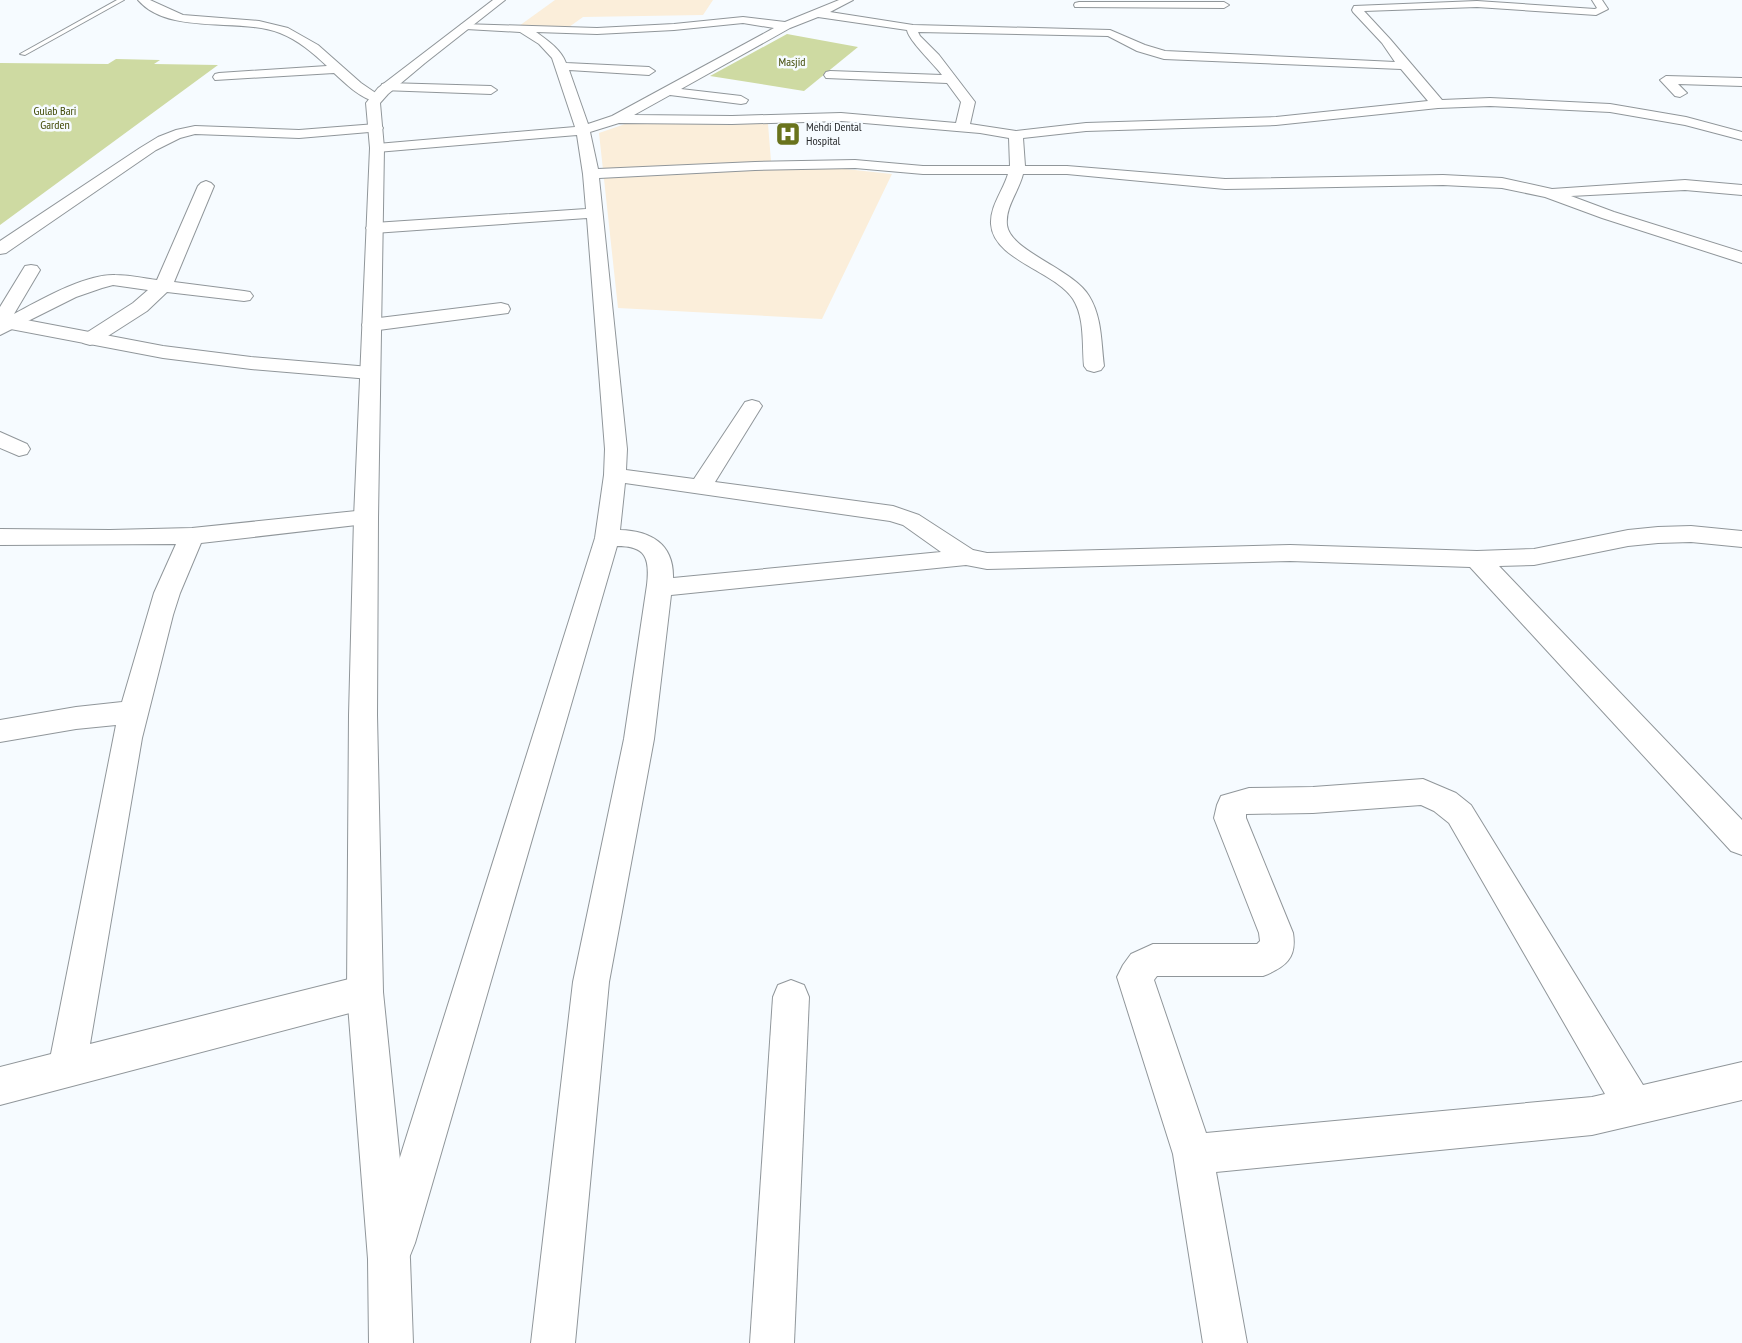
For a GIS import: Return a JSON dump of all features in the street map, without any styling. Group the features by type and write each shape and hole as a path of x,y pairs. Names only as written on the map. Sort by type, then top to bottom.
{"street":[{"path":"143,0 158,9 183,18 256,24 285,31 307,42 356,86 382,93 491,90"},
{"path":"0,248 168,136 180,132 195,130 377,138 583,130 617,119 786,26 848,0"},
{"path":"1438,104 1386,41 1357,10 1358,8 1483,2 1596,12 1603,10 1597,0"},
{"path":"391,1343 389,1259 365,992 363,715 366,518 377,138 373,102 496,1"},
{"path":"1076,2 1110,33 1141,48 1164,55 1405,66"},
{"path":"1076,2 1224,5"},
{"path":"818,13 912,28 1110,33"},
{"path":"466,26 525,30 634,30 743,20 786,26"},
{"path":"912,28 914,37 931,53 968,102 962,127"},
{"path":"389,1259 607,538 615,475 616,449 591,174 583,130 558,57 552,50 525,30"},
{"path":"561,66 649,71"},
{"path":"218,77 339,69"},
{"path":"830,75 949,79"},
{"path":"1680,93 1666,80 1742,82"},
{"path":"668,91 741,100"},
{"path":"617,119 732,120 841,117 962,127 1016,135 1086,127 1276,121 1438,104 1490,102 1610,108 1686,121 1742,136"},
{"path":"1016,135 1018,170 1000,209 998,220 1002,237 1016,250 1067,282 1082,299 1087,309 1094,366"},
{"path":"591,174 754,166 855,164 923,170 1067,170 1225,184 1472,180 1502,182 1550,193 1608,215 1742,258"},
{"path":"1550,193 1685,185 1742,190"},
{"path":"90,339 140,307 163,286 206,186"},
{"path":"374,228 594,212"},
{"path":"3,324 31,270"},
{"path":"3,324 97,282 113,280 244,296"},
{"path":"371,325 501,309"},
{"path":"3,324 163,352 251,363 370,373"},
{"path":"700,487 752,406"},
{"path":"615,475 893,514 911,520 966,557"},
{"path":"0,538 192,536 366,518"},
{"path":"660,588 788,574 876,568 966,557 987,561 1290,553 1477,559 1534,557 1628,538 1658,535 1691,534 1742,539"},
{"path":"67,1070 127,738 162,607 192,536"},
{"path":"553,1343 591,982 639,739 660,588 660,564 654,550 641,540 607,538"},
{"path":"1477,559 1740,836"},
{"path":"0,731 76,718 134,712"},
{"path":"1225,1343 1193,1154 1135,977 1143,966 1153,960 1263,960 1278,948 1276,933 1230,818 1232,805 1249,801 1313,800 1423,792 1445,802 1460,814 1634,1106"},
{"path":"0,1086 365,992"},
{"path":"772,1343 791,997"},
{"path":"1193,1154 1592,1116 1742,1081"}],"lane":[{"path":"23,54 121,0"}],"shaded area":[{"path":"555,0 713,0 703,15 583,17 569,27 519,26"},
{"path":"628,123 768,124 771,161 892,174 822,319 618,308 599,133"}],"green space":[{"name":"Masjid","path":"787,34 858,47 804,91 710,76"},
{"name":"Gulab Bari Garden","path":"116,59 160,60 154,64 218,65 0,225 0,63 108,64"}],"place":[{"name":"Mehdi Dental Hospital","path":"788,134"}]}
